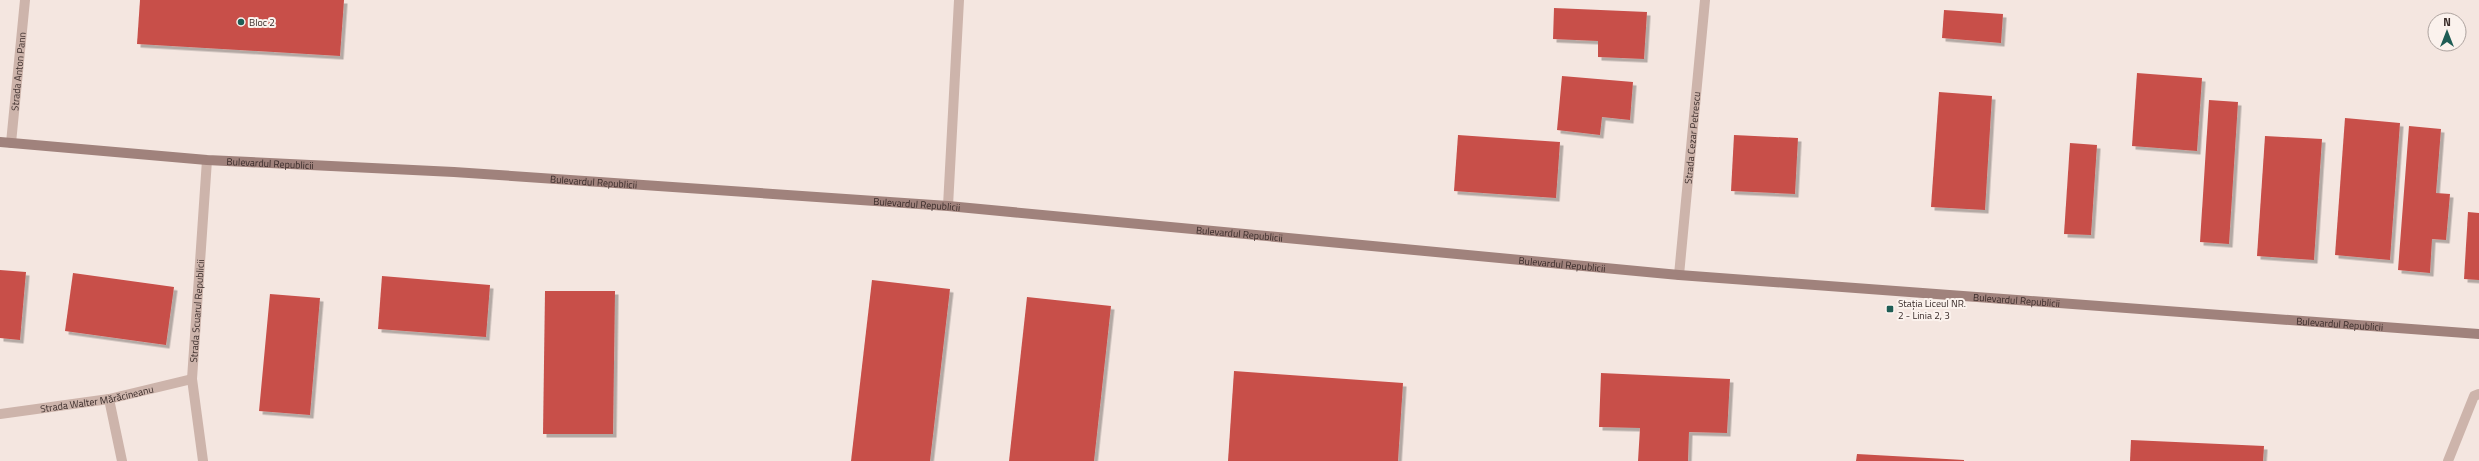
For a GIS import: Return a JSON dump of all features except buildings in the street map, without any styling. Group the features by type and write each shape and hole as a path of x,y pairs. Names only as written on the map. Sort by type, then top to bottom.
{"main road":[{"name":"Bulevardul Republicii","path":"0,142 207,160 454,172 948,206 1679,275 2479,334"}],"street":[{"name":"Strada Anton Pann","path":"11,143 25,0"},
{"path":"948,206 959,0"},
{"name":"Strada Cezar Petrescu","path":"1679,275 1705,0"},
{"name":"Strada Scuarul Republicii","path":"203,461 192,379 207,160"},
{"name":"Strada Walter Mărăcineanu","path":"0,414 109,399 192,379"},
{"path":"2448,461 2474,396 2479,394"},
{"path":"109,399 122,461"}],"place":[{"name":"Bloc 2","path":"241,22"},
{"name":"Stația Liceul NR. 2 - Linia 2, 3","path":"1890,309"}]}
